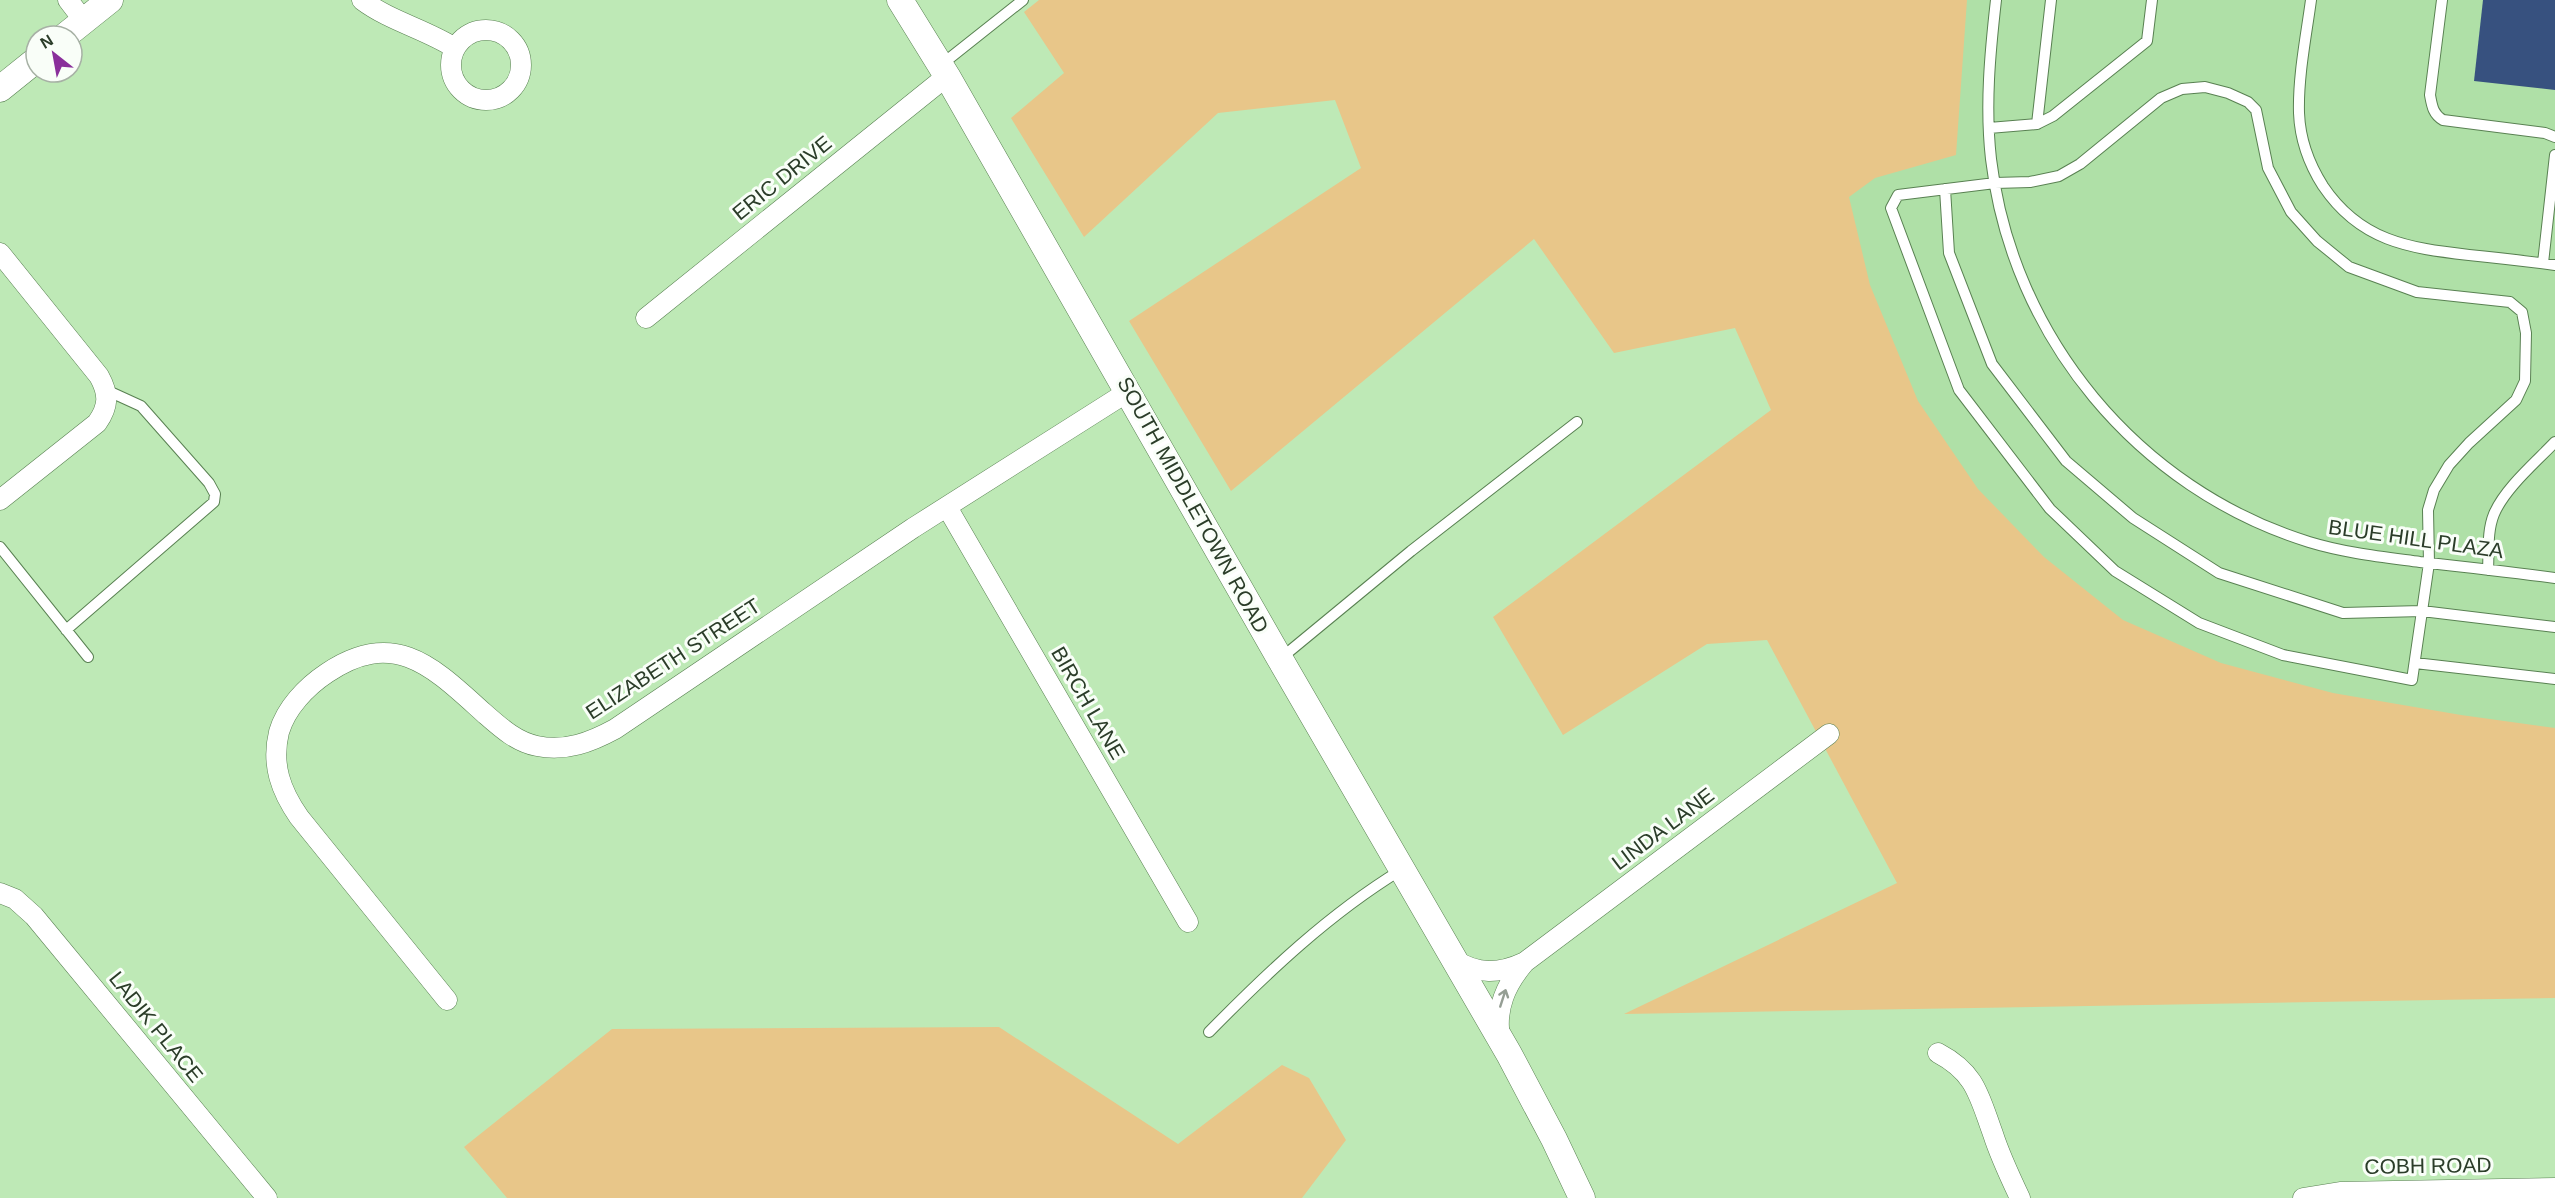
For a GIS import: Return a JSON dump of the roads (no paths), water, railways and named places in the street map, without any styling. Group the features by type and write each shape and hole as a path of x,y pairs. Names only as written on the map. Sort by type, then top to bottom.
{"street":[{"path":"68,0 74,24"},
{"path":"80,24 111,0"},
{"path":"362,0 381,13 436,36 455,48"},
{"name":"SOUTH MIDDLETOWN ROAD","path":"900,0 944,70 1500,1040 1550,1130 1582,1198"},
{"path":"0,89 24,70"},
{"name":"ERIC DRIVE","path":"646,318 944,70"},
{"path":"0,253 99,376 108,400 105,413 98,423 0,500"},
{"name":"ELIZABETH STREET","path":"447,1000 299,817 280,785 276,768 276,748 280,730 290,709 304,692 341,663 362,655 385,653 407,656 442,675 501,728 517,739 536,746 554,749 575,746 596,739 615,729 946,507 1129,391"},
{"name":"BIRCH LANE","path":"946,507 1188,922"},
{"name":"LINDA LANE","path":"1453,959 1476,971 1488,972 1525,962 1829,734"},
{"name":"LADIK PLACE","path":"1,893 15,898 34,916 257,1195"},
{"name":"LINDA LANE","path":"1500,1040 1498,1025 1503,997 1508,984 1525,962"},
{"path":"1938,1053 1954,1062 1968,1075 1979,1092 1993,1135 2020,1198"},
{"name":"COBH ROAD","path":"2303,1198 2340,1192 2555,1188"}],"lane":[{"path":"944,70 1023,0"},
{"name":"BLUE HILL PLAZA","path":"1996,0 1989,76 1989,128 1995,183 2010,248 2039,316 2069,367 2090,394 2137,444 2198,490 2247,518 2278,531 2344,551 2555,578"},
{"path":"2037,124 2051,0"},
{"path":"1989,128 2037,124 2053,116 2147,41 2152,0"},
{"path":"2310,0 2299,114 2309,159 2332,200 2371,232 2394,243 2422,250 2555,265"},
{"path":"2442,0 2430,95 2432,109 2437,116 2443,120 2546,133 2555,137"},
{"path":"2205,87 2228,93 2248,102 2256,110 2268,168 2291,212 2317,241 2349,267 2417,292 2510,302 2522,312 2525,381 2516,400 2449,465 2434,490 2428,510 2429,563 2412,680 2283,655 2199,623 2115,571 2050,509 1959,390 1891,208 1899,195 1995,183 2030,182 2059,176 2080,164 2161,98 2182,89 2205,87"},
{"path":"2543,263 2555,155"},
{"path":"1945,189 1949,253 1992,364 2066,461 2133,518 2219,573 2343,613 2422,611 2555,627"},
{"path":"66,630 214,502 216,494 209,483 141,406 106,390"},
{"path":"1280,659 1411,551 1576,422"},
{"path":"2488,570 2490,526 2495,512 2515,484 2555,442"},
{"path":"0,547 88,657"},
{"path":"2415,663 2555,679"},
{"path":"1209,1032 1299,945 1373,887 1401,869"}]}
